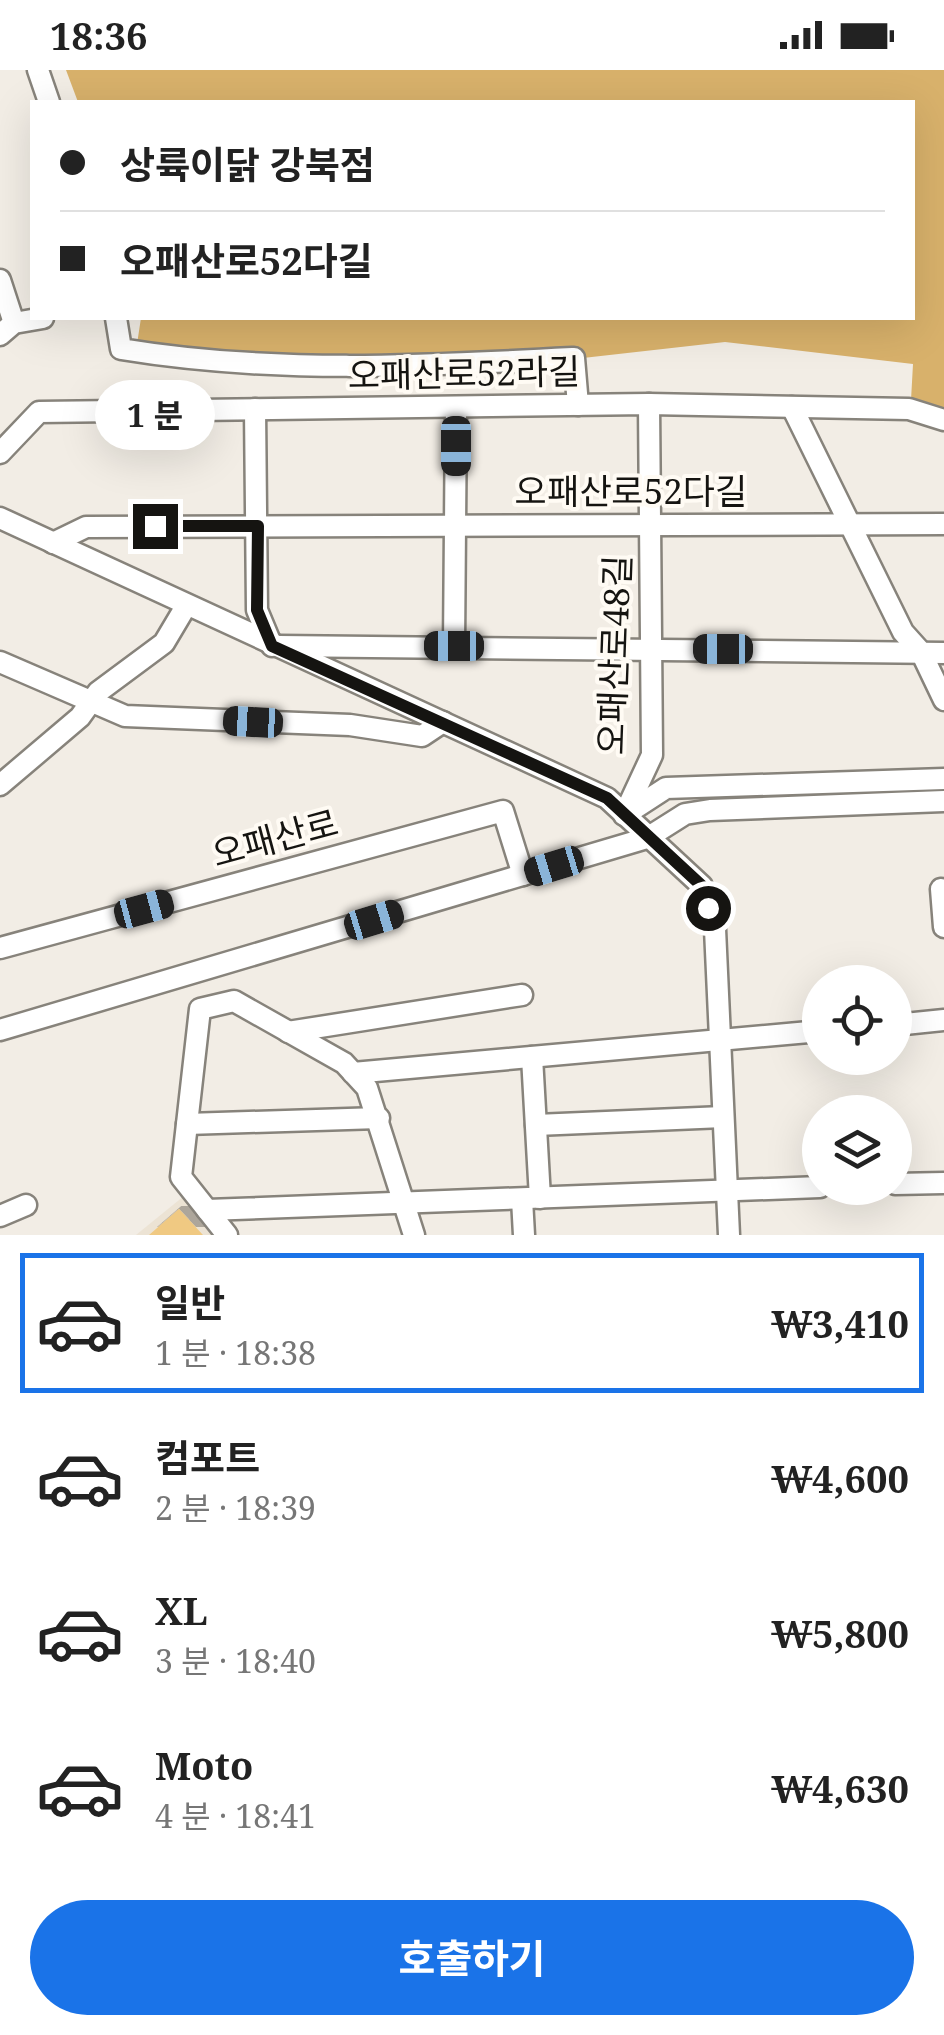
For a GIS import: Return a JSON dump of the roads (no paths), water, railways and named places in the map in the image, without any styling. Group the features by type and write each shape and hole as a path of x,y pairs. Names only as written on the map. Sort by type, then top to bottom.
{"street":[{"path":"38,70 48,100"},
{"path":"0,280 7,329 37,320"},
{"name":"오패산로52라길","path":"116,320 121,349 230,364 316,367 574,358 578,405"},
{"name":"오패산로52라길","path":"0,453 39,412 649,404 909,409 944,420"},
{"name":"오패산로48길","path":"624,815 652,755 649,404"},
{"path":"792,406 903,632 921,652 944,700"},
{"path":"454,646 456,407"},
{"path":"255,409 257,610 272,646"},
{"path":"0,518 607,798 702,886 715,930 729,1235"},
{"name":"오패산로52다길","path":"53,543 86,527 944,524"},
{"path":"0,785 98,692 164,643 186,606"},
{"path":"272,646 944,653"},
{"path":"0,662 89,704 125,716 350,726 422,736 443,722"},
{"name":"오패산로48길","path":"624,815 666,788 944,780"},
{"path":"0,1030 646,838 684,814 944,802"},
{"name":"오패산로","path":"0,948 503,811 523,875"},
{"path":"941,889 944,928"},
{"path":"288,1032 522,995"},
{"path":"227,1235 181,1177 200,1009 234,1002 353,1072 367,1088 414,1235"},
{"path":"912,1023 944,1020"},
{"path":"353,1072 802,1033"},
{"path":"524,1235 531,1199 536,1125 532,1057"},
{"path":"536,1125 723,1117"},
{"path":"187,1124 378,1118"},
{"path":"912,1183 944,1182"},
{"path":"207,1210 802,1188"},
{"path":"0,1216 26,1204"}]}
